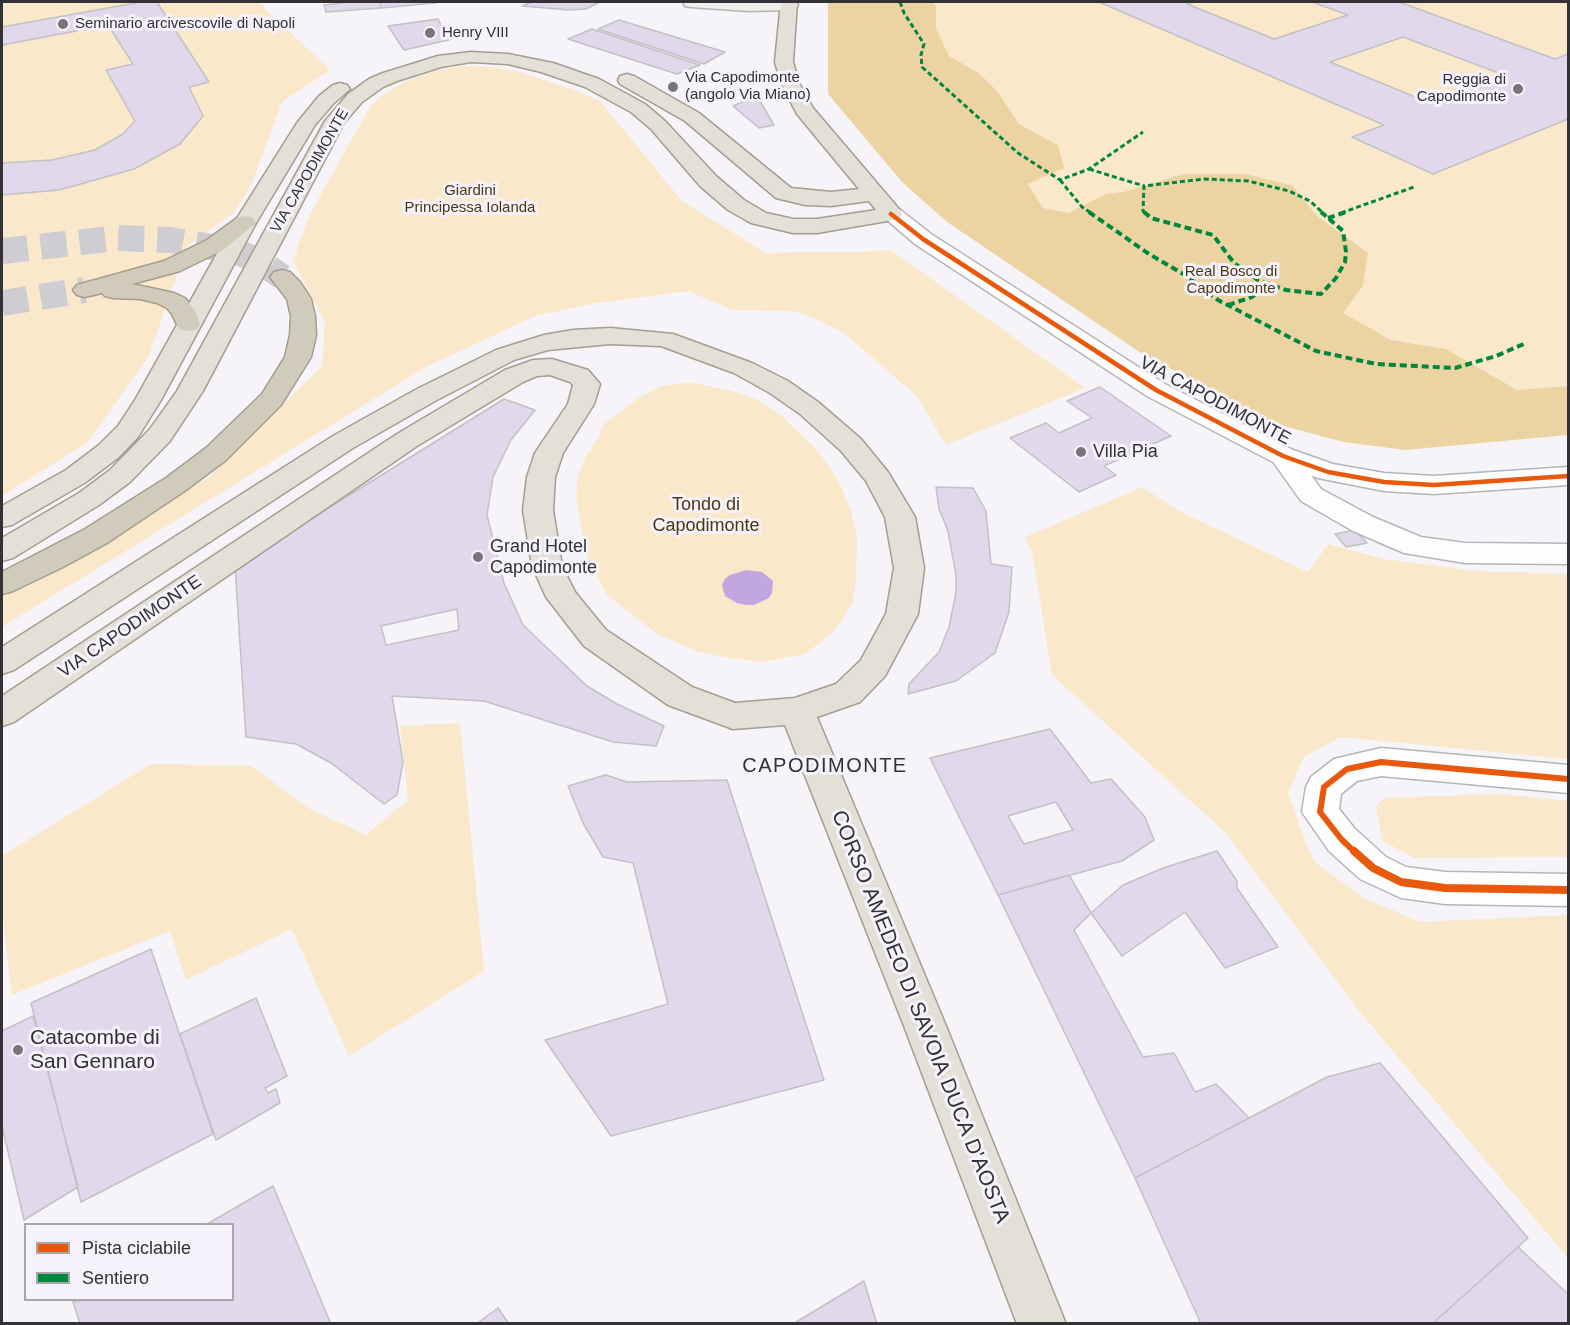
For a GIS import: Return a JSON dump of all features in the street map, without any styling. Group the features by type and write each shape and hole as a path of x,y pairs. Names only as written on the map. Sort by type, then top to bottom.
{"highway":[{"path":"188,324 184,312 176,303 155,294 85,290 172,266 214,245 245,223"},
{"path":"2,584 96,536 176,484 216,454 264,408 285,380 298,357 303,335 303,316 299,299 282,277"}],"main road":[{"path":"691,2 748,6 789,3 784,62 790,83 804,110 891,214"},
{"name":"VIA CAPODIMONTE","path":"2,518 67,482 119,442 148,400 245,223 307,123 326,100 339,89 371,71 411,57 442,50 479,46 525,50 561,57 602,69 651,92 699,123 784,193 815,199 875,194"},
{"name":"VIA CAPODIMONTE","path":"2,551 89,499 120,476 160,435 190,391 335,121 355,98 376,83 390,77 438,62 471,57 508,59 546,67 602,87 638,108 658,125 708,182 736,205 759,218 793,226 817,226 891,214"},
{"path":"2,662 343,442 426,395 505,355 544,343 573,338 610,336 664,339 743,368 779,387 809,408 851,445 879,478 900,517 909,567 902,614 873,668 848,693 797,711"},
{"name":"VIA CAPODIMONTE","path":"2,713 407,440 514,376 533,368 552,367 579,376 587,384 580,404 549,453 541,477 538,510 541,535 547,566 562,597 595,638 680,696 733,716 797,711"},
{"name":"CORSO AMEDEO DI SAVOIA DUCA D'AOSTA","path":"797,711 1042,1323"}],"street":[{"name":"VIA CAPODIMONTE","path":"891,214 923,239 1156,390 1282,456 1328,472 1384,482 1434,485 1569,476"},
{"path":"1282,456 1311,495 1364,524 1415,546 1466,553 1569,554"},
{"path":"1569,778 1381,762 1347,769 1324,787 1320,812 1342,840 1373,868 1401,882 1445,888 1569,890"}],"green space":[{"path":"2,2 258,2 330,70 282,102 252,183 234,213 187,246 149,356 88,442 2,496"},
{"name":"Real Bosco di Capodimonte","path":"828,2 933,2 936,6 936,28 949,56 979,73 998,92 1019,124 1058,145 1064,168 1028,184 1043,208 1069,213 1106,194 1124,192 1183,174 1246,174 1293,186 1316,215 1368,253 1363,286 1343,313 1391,340 1446,349 1517,390 1568,386 1568,435 1405,450 1344,442 1272,423 1141,353 947,222 903,183 828,94"},
{"path":"933,2 1568,2 1568,386 1517,390 1446,349 1391,340 1342,313 1363,286 1368,253 1316,215 1293,186 1106,194 1069,214 1043,208 1028,184 1058,145 1019,124 998,92 979,73 949,56 936,28 936,6"},
{"name":"Giardini Principessa Iolanda","path":"466,66 520,72 600,101 682,201 766,253 892,251 1085,388 946,445 917,396 844,333 794,311 732,310 688,291 597,303 535,316 426,367 2,627 2,595 208,478 322,366 325,322 293,261 309,216 370,107 385,93 406,81 438,70"},
{"name":"Tondo di Capodimonte","path":"689,382 733,391 758,400 781,415 817,450 841,487 851,511 857,537 856,581 852,604 833,633 805,654 764,662 723,657 696,651 659,635 607,595 586,556 576,496 578,477 585,458 598,439 603,425 638,398 662,386"},
{"path":"1142,487 1181,512 1308,572 1328,544 1384,559 1475,571 1568,574 1568,759 1340,737 1304,757 1288,793 1307,847 1316,863 1362,897 1420,922 1568,915 1568,1258 1359,1011 1226,833 1052,675 1032,551 1025,537"},
{"path":"460,723 484,971 349,1056 292,929 186,980 170,931 12,995 2,911 2,856 151,764 251,766 308,808 366,835 408,800 400,726"},
{"path":"1499,794 1568,801 1568,857 1414,858 1383,841 1376,807 1384,798"}],"shaded area":[{"path":"746,570 762,572 773,581 769,598 754,605 746,605 725,596 722,585 725,579"}],"building":[{"path":"141,2 157,2 209,82 189,87 203,116 180,144 134,169 59,190 2,195 2,163 52,160 95,150 123,134 135,121 106,70 133,64 108,25 2,45 2,27"},
{"path":"380,2 381,8 326,12 324,5"},
{"path":"380,2 434,2 435,3 381,8"},
{"path":"532,2 600,2 586,9 569,10 522,6"},
{"name":"Reggia di Capodimonte","path":"1099,2 1195,2 1187,4 1274,39 1348,15 1312,2 1399,2 1555,59 1568,54 1568,119 1433,174 1352,137 1384,125","holes":["1403,37 1504,75 1430,103 1330,62"]},
{"path":"438,19 449,40 404,50 388,26"},
{"path":"619,20 725,52 704,64 598,29"},
{"path":"592,29 700,65 677,74 568,39"},
{"path":"757,96 774,125 759,128 733,106"},
{"name":"Villa Pia","path":"1100,387 1171,436 1104,466 1116,475 1079,492 1010,438 1046,423 1059,433 1092,418 1067,401"},
{"name":"Grand Hotel Capodimonte","path":"504,399 535,410 511,440 493,477 487,515 504,583 523,625 587,686 617,704 664,726 656,746 613,742 484,701 392,696 403,762 397,795 384,804 331,763 296,744 246,737 235,566","holes":["457,609 459,630 386,645 381,626"]},
{"path":"936,487 973,488 986,511 991,564 1012,567 1009,612 995,653 956,681 908,694 909,684 939,652 949,627 956,593 956,575 948,531 939,509"},
{"path":"1355,530 1367,543 1346,547 1335,534"},
{"path":"1050,729 1091,783 1111,779 1145,817 1154,840 1122,861 998,895 930,758","holes":["1056,802 1073,830 1024,844 1008,816"]},
{"path":"606,775 627,782 727,780 824,1080 611,1136 545,1040 668,1004 633,863 603,857 583,823 568,786"},
{"path":"1217,851 1237,881 1237,888 1278,947 1225,968 1185,912 1122,956 1091,913 1123,885 1163,868"},
{"path":"1069,875 1091,913 1074,930 1143,1057 1174,1053 1195,1092 1216,1084 1249,1118 1135,1178 998,895"},
{"path":"151,949 213,1134 81,1202 31,1003"},
{"path":"256,998 287,1076 265,1088 268,1093 276,1089 280,1103 216,1140 180,1034"},
{"path":"33,1016 78,1187 24,1220 2,1126 2,1031"},
{"path":"1380,1063 1528,1238 1432,1324 1201,1324 1135,1178 1327,1077"},
{"path":"273,1186 331,1324 80,1324 73,1302 76,1301 234,1301 234,1223 209,1223"},
{"path":"1518,1247 1568,1294 1568,1324 1432,1324"},
{"path":"864,1281 877,1324 793,1324"},
{"path":"498,1308 509,1324 476,1324"}],"tunnel":[{"path":"2,251 118,238 170,240 235,251 261,262 282,277"},
{"path":"2,303 85,290"}],"marked path":[{"path":"900,2 904,13 924,44 921,55 922,67 1018,153 1060,180 1089,169 1143,132"},
{"path":"1089,169 1144,186"},
{"path":"1328,218 1343,231 1346,252 1345,262 1336,278 1321,294 1286,290 1258,280 1234,263 1213,235 1151,218 1143,211 1144,186 1204,179 1248,181 1289,191 1310,201 1328,218 1414,187"},
{"path":"1060,180 1082,207 1149,254 1185,275 1218,300 1316,351 1376,364 1455,368 1496,356 1526,343"},
{"path":"1228,305 1252,297 1269,284"}],"cycle path":[{"path":"891,214 923,239 1156,390 1283,456 1328,472 1384,482 1434,485 1568,476"},
{"path":"1568,779 1381,762 1347,769 1324,787 1320,812 1342,840 1373,868 1401,882 1445,888 1568,890"}],"place":[{"name":"Seminario arcivescovile di Napoli","path":"63,24"},
{"name":"Henry VIII","path":"430,33"},
{"name":"Via Capodimonte (angolo Via Miano)","path":"673,87"},
{"name":"Reggia di Capodimonte","path":"1518,89"},
{"name":"Villa Pia","path":"1081,452"},
{"name":"Grand Hotel Capodimonte","path":"478,557"},
{"name":"Catacombe di San Gennaro","path":"18,1050"}],"district":[{"name":"CAPODIMONTE","path":"825,766"}]}
